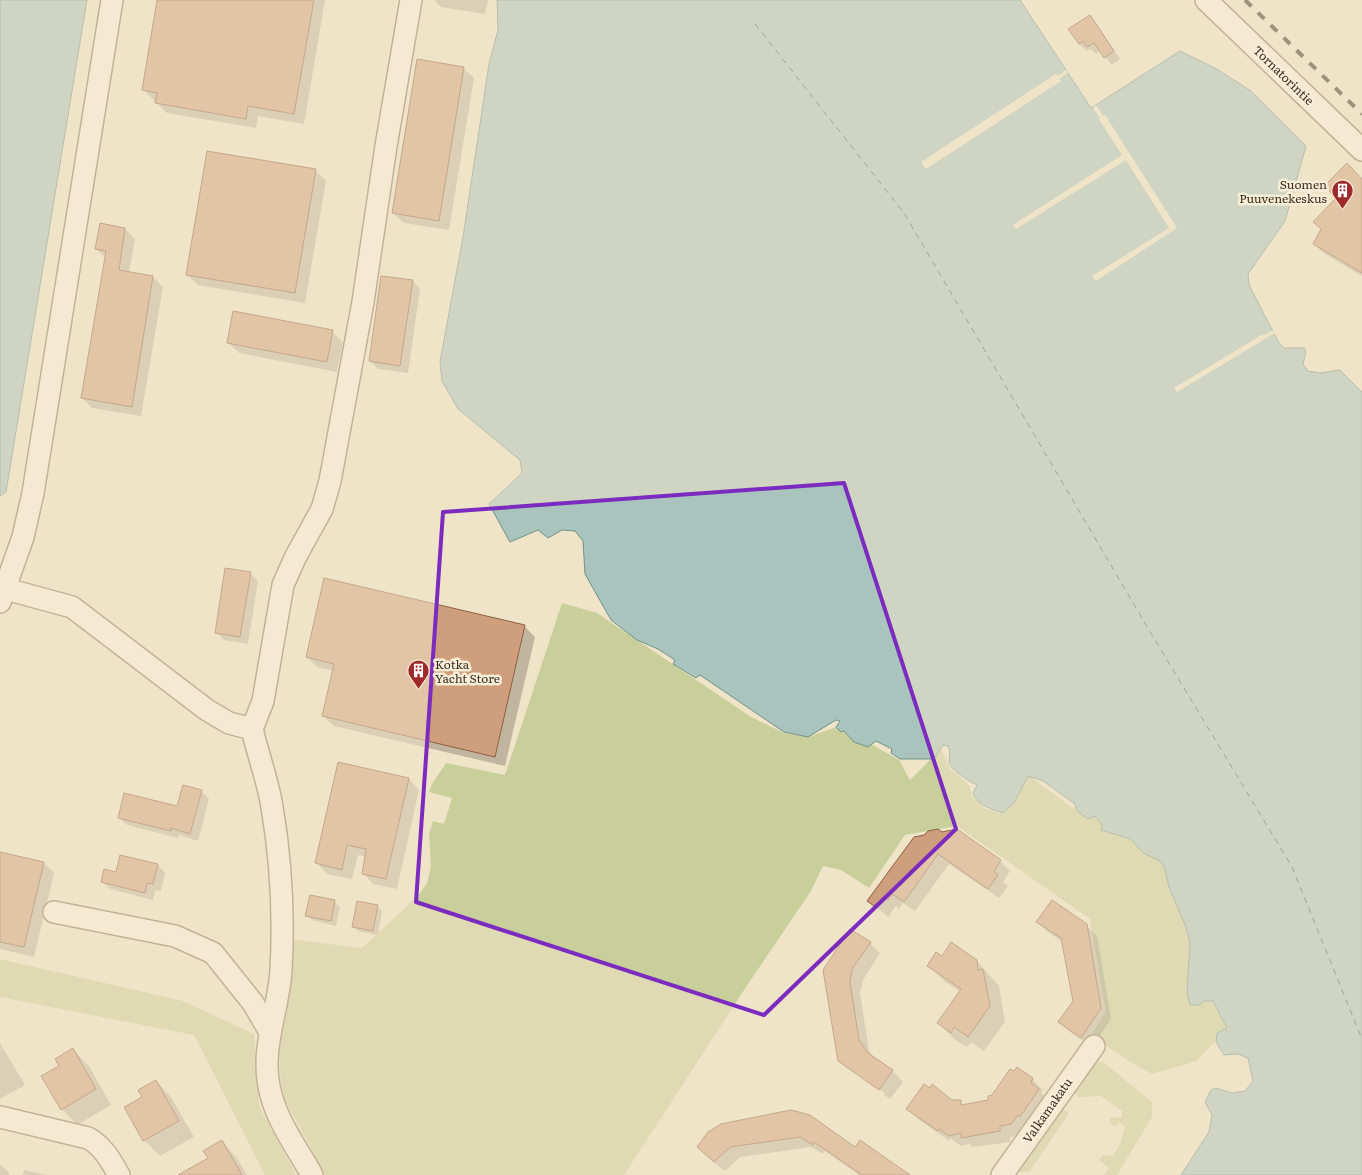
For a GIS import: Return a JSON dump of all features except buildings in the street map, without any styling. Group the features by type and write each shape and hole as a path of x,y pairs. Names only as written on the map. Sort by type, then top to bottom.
{"street":[{"path":"112,0 32,493 23,537 3,595 72,607 207,710 229,723 252,730"},
{"path":"312,1175 277,1112 270,1093 267,1075 270,1032 281,972 280,868 272,805 252,730 263,701 283,585 296,556 322,509 330,481 363,302 386,146 411,0"},
{"name":"Tornatorintie","path":"1206,0 1362,150"},
{"path":"54,912 175,936 213,953 253,1004 270,1032"},
{"name":"Valkamakatu","path":"1002,1175 1094,1046"},
{"path":"0,1117 88,1138 103,1150 119,1175"}],"highlighted area":[{"path":"844,483 956,829 764,1015 416,902 443,512"}],"green space":[{"path":"562,603 597,613 751,717 784,733 808,737 839,726 899,760 910,780 941,749 950,769 969,785 972,795 984,808 1003,814 1014,803 1028,775 1088,819 1095,816 1102,825 1101,830 1131,839 1143,853 1160,861 1164,866 1169,887 1186,927 1190,943 1187,991 1204,1001 1213,1001 1227,1028 1197,1061 1152,1074 1091,1035 1106,1012 1090,919 957,826 905,835 869,888 841,870 823,866 811,891 624,1175 325,1175 284,1098 280,1074 279,1041 289,939 362,948 418,896 427,883 431,867 429,834 433,821 444,824 452,798 429,792 432,784 446,763 505,775"},
{"path":"0,959 183,1001 254,1034 259,1106 296,1175 265,1175 194,1035 0,997"},
{"path":"1103,1062 1152,1102 1152,1117 1117,1175 1104,1175 1109,1168 1099,1160 1103,1155 1113,1156 1120,1144 1125,1126 1120,1123 1114,1127 1110,1119 1112,1117 1122,1118 1122,1111 1101,1096 1079,1097 1072,1092 1094,1063"},
{"path":"1060,1108 1069,1113 1030,1171 1016,1173"}],"water":[{"path":"0,0 87,0 6,492 0,496"},
{"path":"497,0 1020,0 1091,108 1180,51 1215,68 1251,91 1306,146 1285,221 1248,274 1249,285 1279,343 1284,348 1304,348 1306,352 1303,364 1308,371 1320,373 1340,370 1362,392 1362,1175 1181,1175 1209,1132 1212,1115 1205,1102 1211,1090 1216,1088 1232,1093 1245,1091 1253,1081 1248,1058 1237,1054 1224,1055 1216,1042 1217,1033 1227,1028 1213,1001 1204,1001 1200,1005 1190,1005 1187,991 1190,943 1186,927 1169,887 1164,866 1160,861 1143,853 1131,839 1101,830 1102,825 1095,816 1088,819 1076,810 1075,804 1043,781 1028,776 1014,803 1003,813 985,806 978,801 973,793 977,785 950,765 948,746 943,745 934,759 900,759 891,753 892,749 876,741 868,747 854,742 844,731 841,732 836,727 840,721 836,720 808,737 784,732 700,675 696,678 673,664 675,660 658,649 637,640 611,620 585,574 583,541 575,531 562,530 548,538 538,530 510,542 489,504 522,473 520,460 458,409 442,381 440,362 463,237 489,64 498,30"}],"pier":[{"path":"1066,70 1068,73 1059,79 1061,81 926,169 921,162 1056,74 1058,76"},
{"path":"1096,105 1103,116 1105,115 1177,228 1096,281 1092,276 1169,228 1126,160 1016,229 1013,225 1122,155 1093,108"},
{"path":"1274,330 1275,333 1177,392 1174,388 1263,334"}],"ferry route":[{"path":"755,24 904,213 1149,630 1292,867 1362,1039"}],"railway":[{"path":"1245,0 1362,114"}],"place":[{"name":"Suomen Puuvenekeskus","path":"1343,210"},
{"name":"Kotka Yacht Store","path":"419,690"}]}
